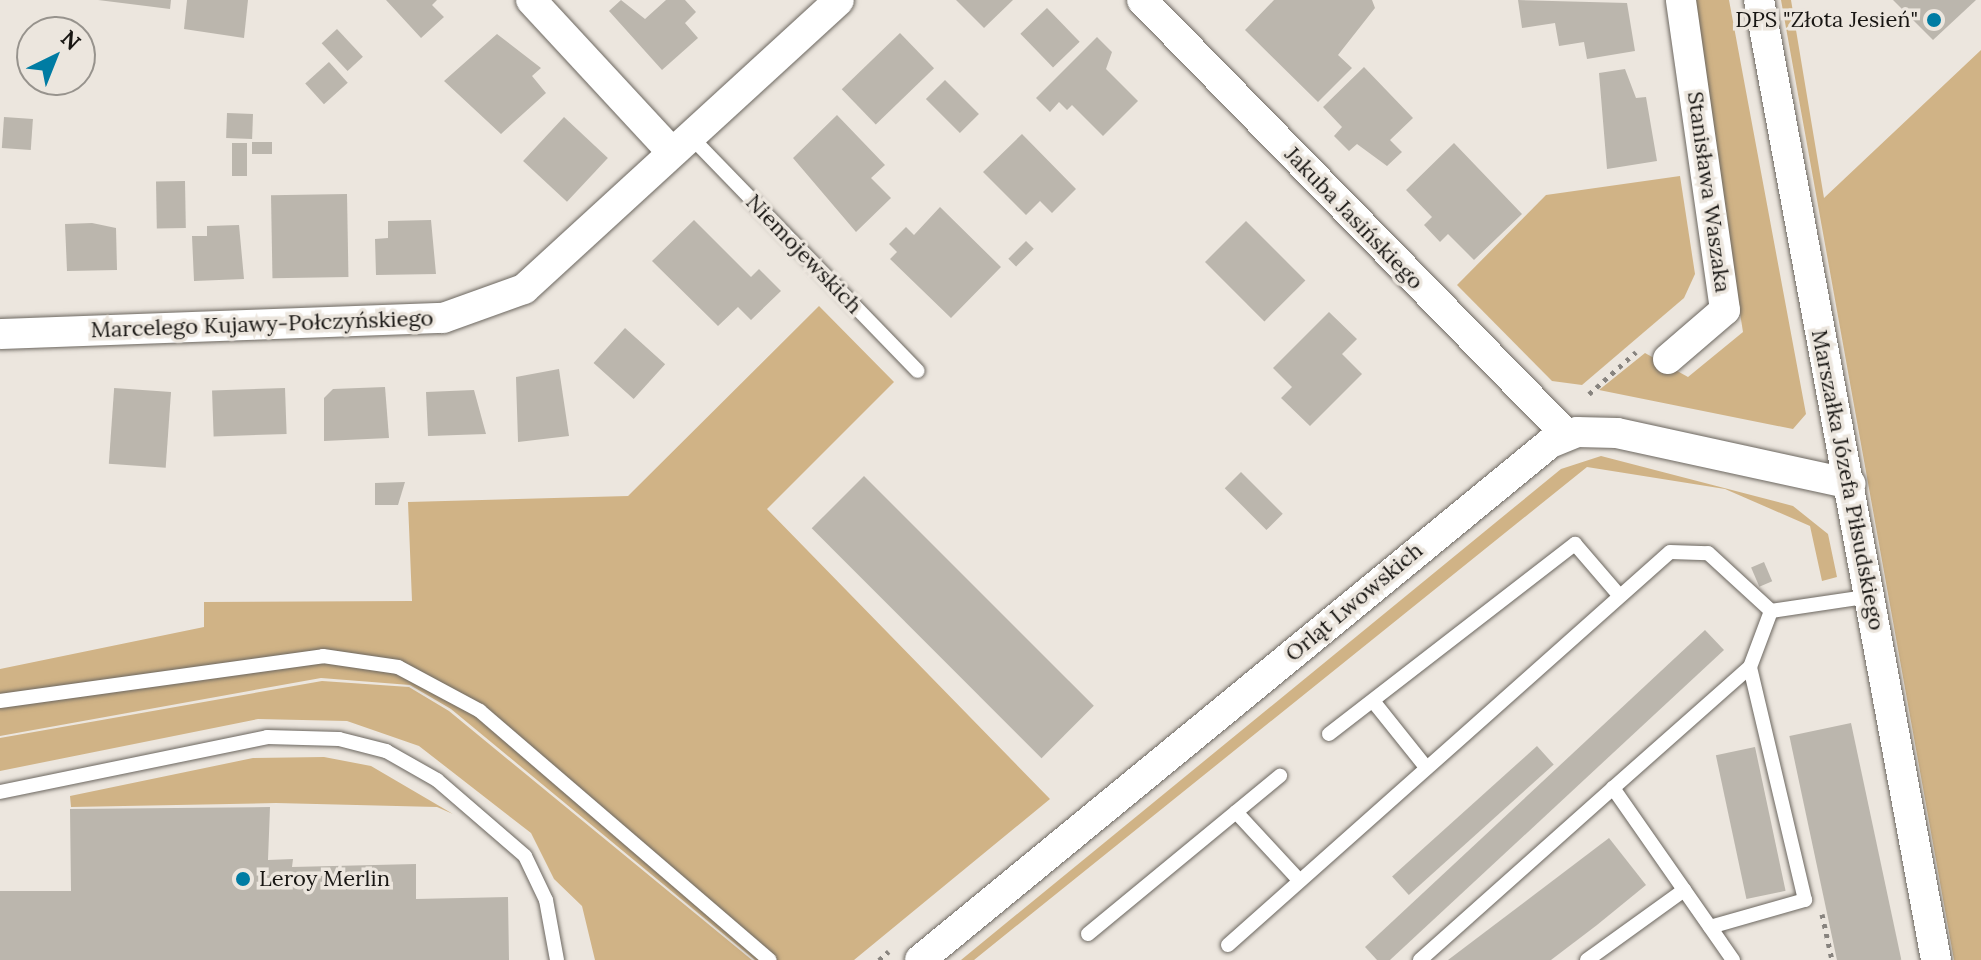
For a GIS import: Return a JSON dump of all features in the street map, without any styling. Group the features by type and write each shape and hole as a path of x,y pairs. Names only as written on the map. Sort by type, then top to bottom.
{"street":[{"name":"Niemojewskich","path":"531,0 681,144"},
{"name":"Marcelego Kujawy-Połczyńskiego","path":"0,334 443,318 524,289 839,0"},
{"name":"Jakuba Jasińskiego","path":"1142,0 1567,435"},
{"name":"Stanisława Waszaka","path":"1668,359 1725,310 1681,0"},
{"name":"Marszałka Józefa Piłsudskiego","path":"1759,0 1851,484 1936,960"},
{"name":"Orląt Lwowskich","path":"920,960 1534,454 1567,435 1617,433 1851,484"}],"lane":[{"name":"Niemojewskich","path":"681,144 918,371"},
{"path":"1329,734 1575,544 1618,594"},
{"path":"1228,945 1618,594 1670,552 1694,550 1721,563 1771,611"},
{"path":"1771,611 1871,596"},
{"path":"1420,960 1750,667 1771,611"},
{"path":"0,701 323,656 398,667 480,711 770,960"},
{"path":"1710,927 1805,900 1750,667"},
{"path":"1373,701 1425,766"},
{"path":"0,792 267,737 339,739 386,751 437,780 516,845 541,885 557,960"},
{"path":"1088,934 1280,776"},
{"path":"1613,788 1733,960"},
{"path":"1236,812 1299,880"},
{"path":"1587,960 1684,890"}],"path":[{"path":"1589,394 1649,341 1668,359"},
{"path":"1805,900 1818,896 1832,960"}],"shaded area":[{"path":"1690,0 1729,0 1806,414 1793,429 1599,390 1645,353 1688,377 1743,332"},
{"path":"1781,0 1791,0 1824,198 1981,50 1981,960 1954,960"},
{"path":"1680,176 1695,274 1684,298 1582,385 1552,381 1457,285 1546,195"},
{"path":"819,306 894,382 767,509 1050,799 854,960 755,960 451,709 410,685 321,678 0,736 0,669 204,627 204,602 412,601 408,502 628,496"},
{"path":"1601,456 1793,506 1828,534 1837,577 1822,581 1810,526 1725,489 1587,467 974,960 961,960 1561,469"},
{"path":"322,681 409,687 449,711 752,960 595,960 582,906 554,879 531,833 419,746 347,721 258,719 0,771 0,738"},
{"path":"324,757 371,766 453,814 437,807 276,803 71,807 70,796 253,758"}],"building":[{"path":"98,0 171,0 170,9"},
{"path":"187,0 248,0 244,38 184,29"},
{"path":"386,0 437,0 432,5 444,17 421,38"},
{"path":"621,0 645,19 666,0 685,0 696,12 685,23 698,38 662,70 609,11"},
{"path":"956,0 1013,0 984,28"},
{"path":"1274,0 1372,0 1375,8 1338,55 1352,68 1318,102 1245,30"},
{"path":"1518,0 1627,3 1635,51 1587,59 1584,42 1559,46 1555,23 1522,28"},
{"name":"DPS \"Złota Jesień\"","path":"1893,0 1976,0 1933,40"},
{"path":"1047,8 1080,42 1053,68 1020,34"},
{"path":"337,29 363,57 348,71 322,43"},
{"path":"900,33 934,68 876,125 842,89"},
{"path":"497,34 541,68 532,76 546,93 501,134 444,81"},
{"path":"1097,37 1112,52 1106,69 1138,101 1103,136 1072,105 1067,110 1059,102 1050,112 1036,98"},
{"path":"329,62 348,83 324,104 305,83"},
{"path":"1364,67 1413,118 1390,140 1402,152 1387,166 1357,144 1349,151 1334,136 1342,127 1323,107"},
{"path":"1625,69 1636,98 1646,97 1657,161 1607,169 1599,73"},
{"path":"945,80 979,114 960,133 926,99"},
{"path":"227,113 253,114 252,139 226,138"},
{"path":"837,115 885,165 871,178 891,198 856,232 793,158"},
{"path":"4,117 33,119 31,150 2,148"},
{"path":"564,117 608,158 567,202 523,161"},
{"path":"1022,134 1076,189 1052,213 1040,201 1026,215 983,172"},
{"path":"252,142 272,142 272,154 252,154"},
{"path":"232,143 247,143 247,176 232,176"},
{"path":"1454,143 1522,214 1474,260 1448,234 1440,242 1424,225 1432,217 1406,190"},
{"path":"185,181 186,228 157,228 156,182"},
{"path":"347,194 348,277 272,278 271,195"},
{"path":"940,207 1001,267 951,318 890,259 897,252 889,244 906,227 914,235"},
{"path":"431,220 436,274 376,275 375,239 388,238 388,221"},
{"path":"694,220 751,277 759,269 781,291 751,320 738,307 718,326 652,261"},
{"path":"1246,221 1305,280 1264,321 1205,262"},
{"path":"92,223 116,228 117,270 67,271 65,224"},
{"path":"239,225 244,279 194,281 192,236 207,236 207,226"},
{"path":"1026,241 1034,249 1016,266 1008,259"},
{"path":"1329,312 1357,339 1342,354 1362,374 1310,426 1281,398 1292,387 1273,368"},
{"path":"625,328 665,364 634,399 594,363"},
{"path":"559,369 569,436 518,442 516,377"},
{"path":"385,387 389,438 324,441 324,398 333,389"},
{"path":"114,388 171,392 166,468 109,464"},
{"path":"285,388 287,434 214,437 212,391"},
{"path":"474,390 486,434 428,436 426,392"},
{"path":"1241,472 1283,514 1266,530 1225,488"},
{"path":"864,476 1094,706 1041,758 812,528"},
{"path":"405,482 398,505 375,505 375,483"},
{"path":"1764,562 1772,581 1759,587 1751,567"},
{"path":"1705,630 1724,650 1390,960 1377,960 1365,947"},
{"path":"1851,723 1901,960 1837,960 1789,736"},
{"path":"1537,746 1554,765 1409,895 1392,876"},
{"path":"1755,747 1786,891 1746,899 1716,755"},
{"name":"Leroy Merlin","path":"270,807 268,860 293,859 292,867 416,864 416,899 508,897 509,960 0,960 0,891 71,891 70,809"},
{"path":"1609,838 1646,885 1551,960 1448,960"}],"place":[{"name":"DPS \"Złota Jesień\"","path":"1934,20"},
{"name":"Leroy Merlin","path":"243,879"}]}
